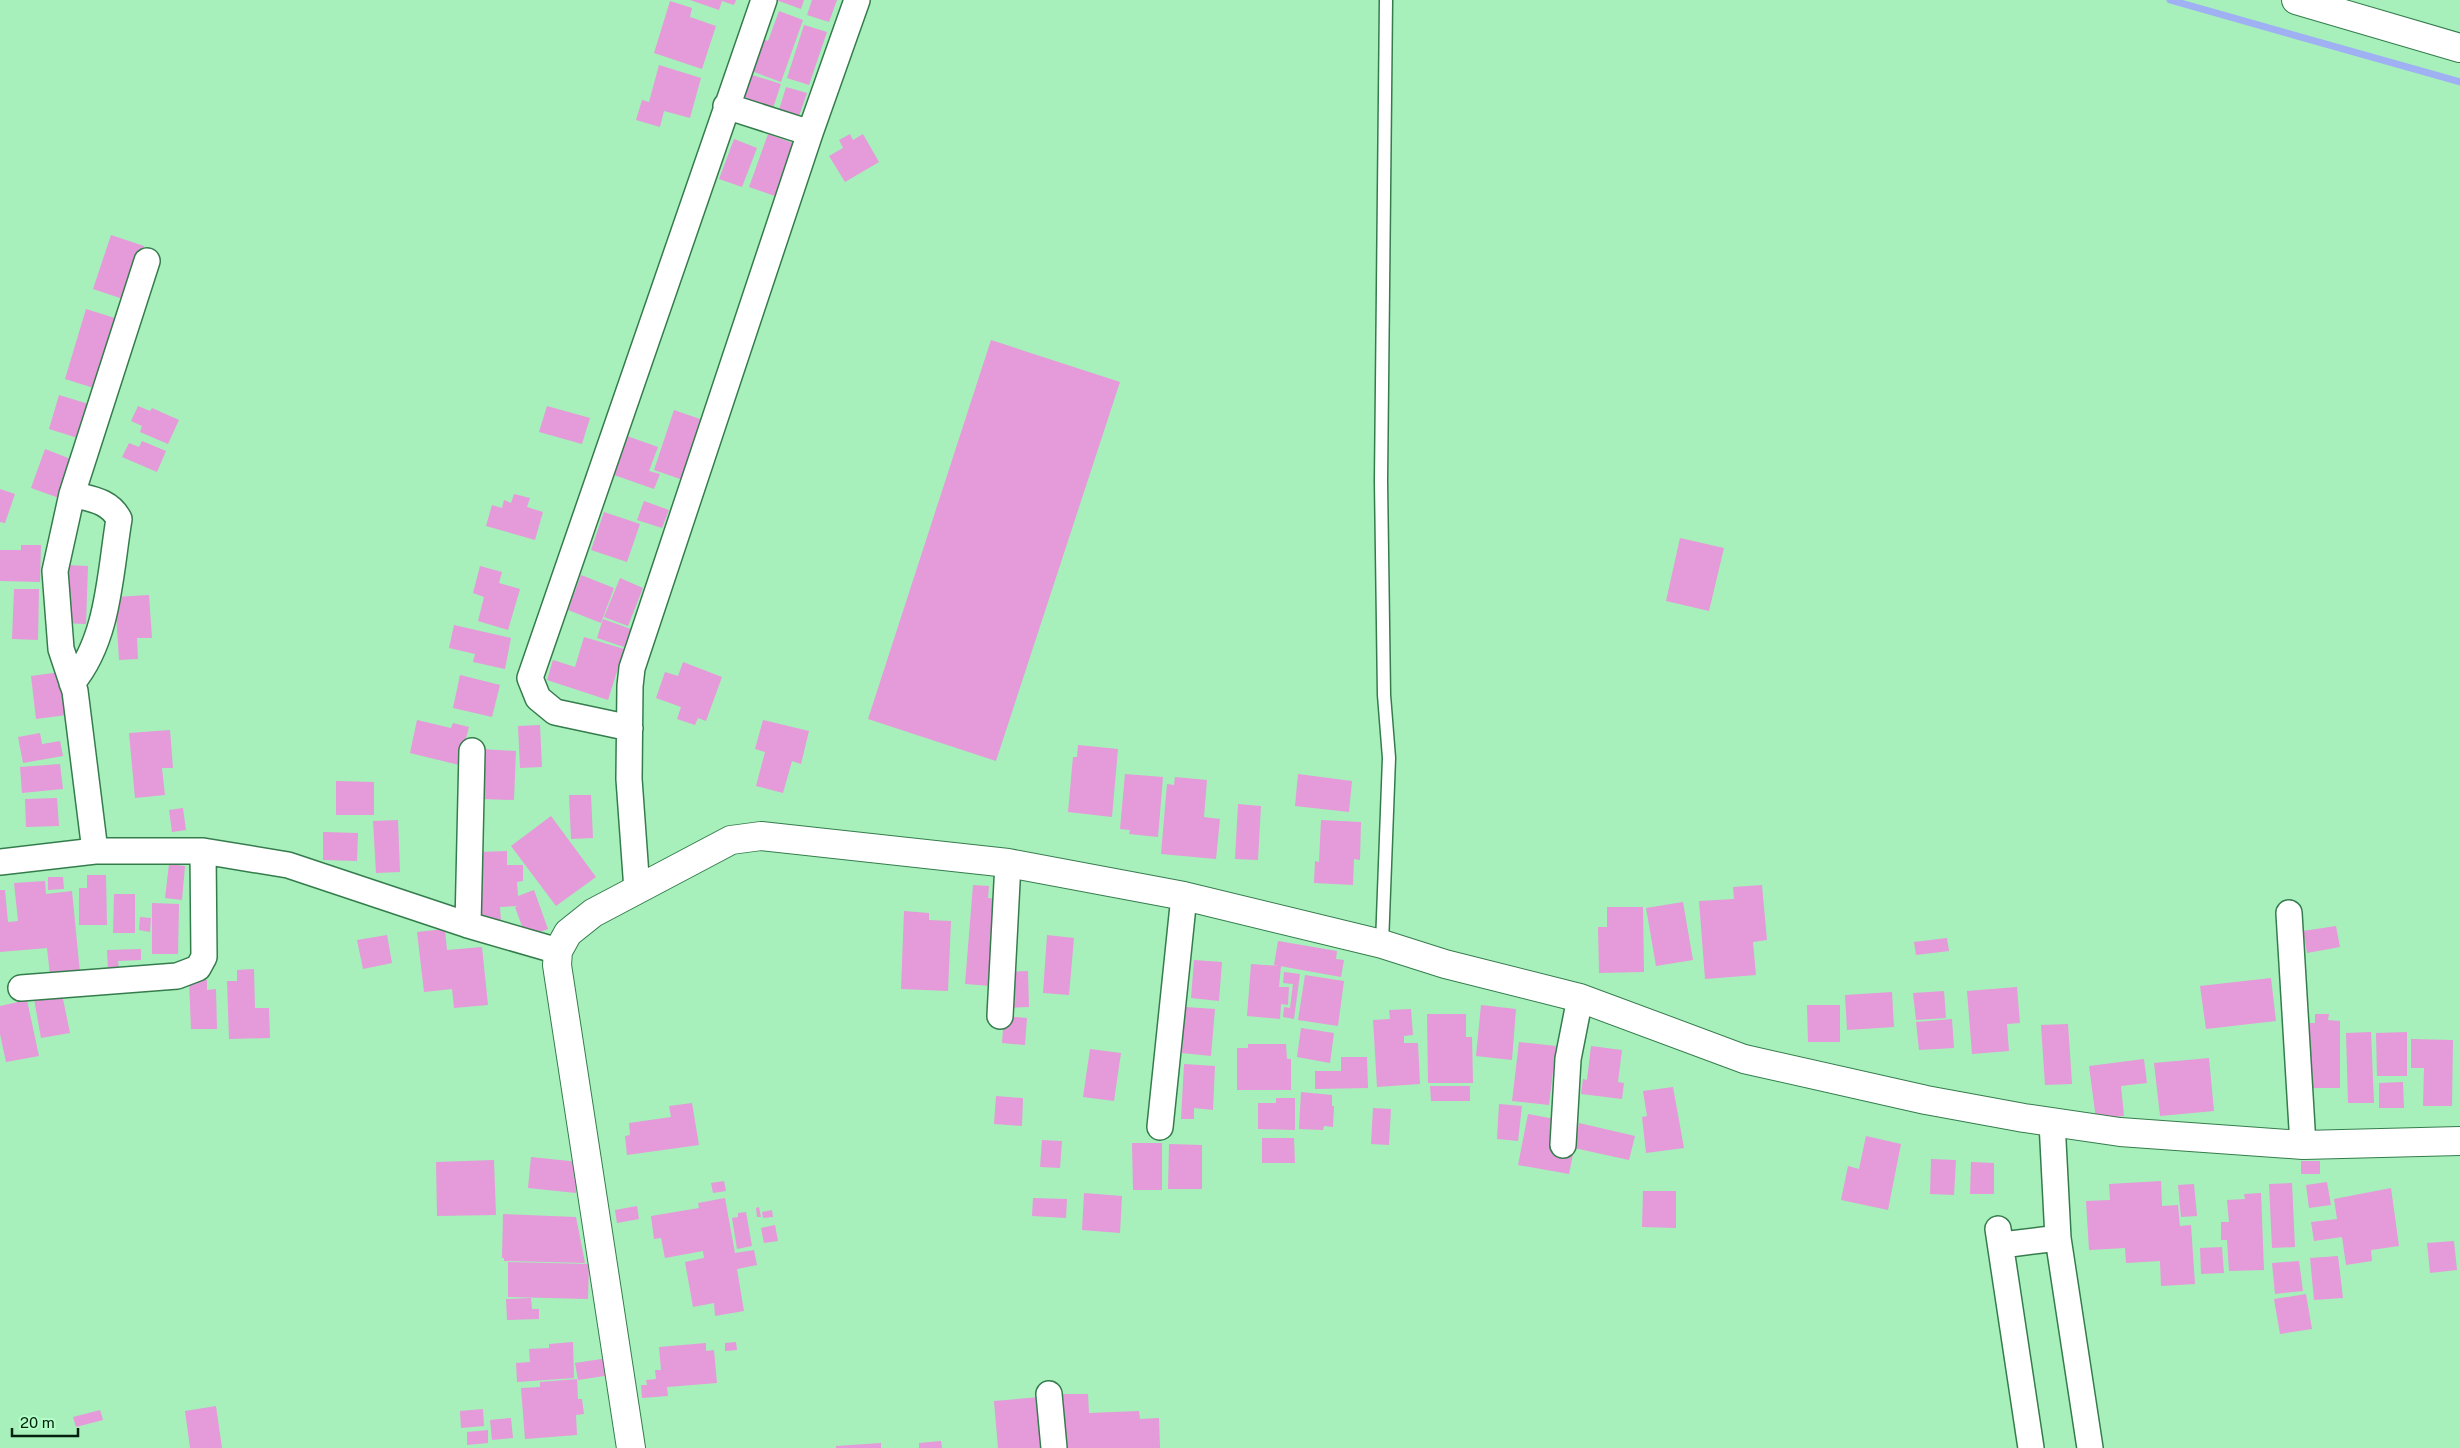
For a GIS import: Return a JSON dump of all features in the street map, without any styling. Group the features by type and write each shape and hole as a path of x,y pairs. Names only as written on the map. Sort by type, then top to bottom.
{"street":[{"path":"630,728 556,712 538,698 530,678 764,0"},
{"path":"637,890 629,779 630,686 632,668 810,133 857,0"},
{"path":"2296,0 2460,48"},
{"path":"726,106 810,133"},
{"path":"95,850 75,691 61,649 55,571 72,494 148,261"},
{"path":"72,494 106,503 114,510 119,519 105,604 97,637 90,655 72,683"},
{"path":"468,925 472,751"},
{"path":"631,1448 557,964 558,951 568,934 593,913 731,840 761,836 1008,863 1184,896 1382,944 1445,964 1580,998 1744,1059 1926,1100 2052,1122 2120,1132 2304,1144 2460,1141"},
{"path":"0,862 95,850 203,851 288,865 468,925 558,951"},
{"path":"21,988 177,976 198,968 204,957 203,851"},
{"path":"1000,1016 1008,863"},
{"path":"1160,1127 1184,896"},
{"path":"2289,913 2304,1144"},
{"path":"1563,1145 1568,1059 1580,998"},
{"path":"2052,1122 2058,1238 2090,1448"},
{"path":"2031,1448 2000,1237 2058,1238"},
{"path":"1049,1394 1054,1448"}],"lane":[{"path":"1382,944 1389,758 1384,695 1382,491 1386,0"}],"building":[{"path":"690,0 736,0 734,5 722,1 719,10"},
{"path":"776,0 804,0 801,9"},
{"path":"812,0 837,0 829,22 807,15"},
{"path":"670,1 692,8 690,17 716,26 702,69 654,53"},
{"path":"779,11 803,20 781,82 749,70 760,38 768,41"},
{"path":"804,25 827,32 809,85 787,78"},
{"path":"659,65 701,78 690,118 664,111 660,127 636,120 642,100 649,102"},
{"path":"749,74 781,84 771,114 739,103"},
{"path":"786,87 807,93 798,119 778,113"},
{"path":"768,134 793,143 775,196 749,187"},
{"path":"850,134 853,140 863,134 879,162 845,182 829,156 843,148 839,140"},
{"path":"734,139 757,148 742,187 719,179"},
{"path":"111,235 144,246 126,300 93,289"},
{"path":"86,309 118,319 97,389 65,379"},
{"path":"991,340 1120,382 996,761 868,719"},
{"path":"59,395 92,405 81,439 49,429"},
{"path":"138,406 150,411 152,408 179,420 168,444 140,432 142,426 131,421"},
{"path":"547,406 590,418 582,444 539,432"},
{"path":"674,410 703,420 683,480 654,470"},
{"path":"627,436 658,447 649,471 660,474 654,489 614,475"},
{"path":"142,441 166,451 157,472 122,457 129,443 139,447"},
{"path":"45,449 76,461 62,499 31,488"},
{"path":"0,489 15,494 5,523 0,522"},
{"path":"514,494 530,498 527,507 543,512 535,540 486,526 492,505 502,508 504,500 511,503"},
{"path":"644,501 669,510 662,528 637,520"},
{"path":"604,512 640,524 627,562 591,550"},
{"path":"1680,538 1724,548 1709,611 1666,601"},
{"path":"21,545 41,545 40,582 0,581 0,550 21,550"},
{"path":"65,565 88,566 86,624 62,623"},
{"path":"480,566 502,572 499,583 520,589 508,630 478,621 484,597 473,593"},
{"path":"581,575 614,588 601,623 568,610"},
{"path":"620,578 643,588 628,626 604,617"},
{"path":"14,589 39,589 38,640 12,639"},
{"path":"149,595 152,638 137,638 138,659 119,660 115,597"},
{"path":"603,619 631,629 624,647 597,638"},
{"path":"454,625 511,638 505,669 473,662 475,654 449,648"},
{"path":"584,637 624,649 608,700 547,680 553,660 575,667"},
{"path":"683,662 722,677 706,721 698,718 695,725 677,719 681,707 656,698 665,672 678,676"},
{"path":"61,672 67,715 36,719 31,676"},
{"path":"460,675 500,685 492,717 453,708"},
{"path":"417,720 451,728 453,723 469,727 459,765 410,753"},
{"path":"763,720 809,731 801,764 792,761 783,793 756,786 765,752 755,749"},
{"path":"540,725 542,767 520,768 518,726"},
{"path":"170,730 173,768 162,768 165,795 135,798 129,733"},
{"path":"40,733 42,744 60,741 63,756 23,763 18,737"},
{"path":"1078,745 1118,749 1112,817 1068,812 1073,757 1077,757"},
{"path":"482,749 516,751 514,800 481,799"},
{"path":"60,764 63,789 22,793 20,767"},
{"path":"1125,774 1163,777 1158,837 1129,834 1130,830 1120,829"},
{"path":"1298,774 1352,781 1349,812 1295,806"},
{"path":"1175,777 1207,780 1204,817 1220,819 1216,859 1161,854 1167,784 1174,785"},
{"path":"336,781 374,782 374,815 336,815"},
{"path":"569,795 591,795 593,838 571,839"},
{"path":"57,798 59,826 26,827 25,799"},
{"path":"1238,804 1261,806 1258,860 1235,859"},
{"path":"183,808 186,830 172,832 169,810"},
{"path":"551,816 596,877 556,906 511,846"},
{"path":"398,820 400,872 376,873 373,821"},
{"path":"1321,820 1361,822 1360,860 1354,859 1353,885 1314,883 1315,861 1319,862"},
{"path":"323,832 358,833 357,861 323,860"},
{"path":"507,851 507,865 523,865 523,881 517,882 518,896 534,890 548,929 526,937 515,907 518,906 500,907 501,921 482,922 480,852"},
{"path":"169,864 185,866 182,900 165,898"},
{"path":"87,875 106,875 107,925 79,925 79,888 87,888"},
{"path":"48,877 63,877 64,889 48,890"},
{"path":"45,881 46,894 72,891 80,973 50,976 47,948 0,952 0,890 5,890 8,922 18,921 14,883"},
{"path":"973,885 989,886 988,898 999,899 991,986 965,984"},
{"path":"1762,885 1767,940 1753,942 1756,975 1705,979 1699,901 1734,899 1733,887"},
{"path":"114,894 135,894 135,933 113,933"},
{"path":"1683,902 1693,960 1656,966 1646,908"},
{"path":"152,903 179,904 178,954 152,954"},
{"path":"1607,907 1643,907 1644,972 1599,973 1598,927 1607,927"},
{"path":"904,911 929,913 929,920 951,921 948,991 901,989"},
{"path":"140,917 151,918 150,932 139,930"},
{"path":"2336,926 2340,947 2307,953 2303,931"},
{"path":"445,929 447,950 482,947 488,1005 454,1008 452,989 424,992 417,932"},
{"path":"387,935 392,963 363,969 357,940"},
{"path":"1047,935 1074,938 1069,995 1043,993"},
{"path":"1947,938 1949,951 1916,955 1914,942"},
{"path":"1278,941 1337,951 1336,959 1344,960 1341,977 1274,965"},
{"path":"141,949 141,960 118,961 119,968 108,969 107,950"},
{"path":"1194,960 1222,962 1219,1001 1191,998"},
{"path":"1251,964 1281,966 1279,987 1289,987 1288,1005 1281,1004 1280,1019 1247,1016"},
{"path":"254,969 255,1008 269,1008 270,1038 229,1039 227,981 237,981 237,970"},
{"path":"1028,971 1029,1007 1005,1008 1004,972"},
{"path":"1284,972 1300,974 1294,1019 1283,1017 1284,1007 1290,1008 1293,984 1283,983"},
{"path":"1305,975 1344,981 1338,1026 1298,1020"},
{"path":"2271,978 2276,1021 2206,1029 2200,986"},
{"path":"207,980 207,990 216,989 217,1029 191,1029 189,981"},
{"path":"2017,987 2020,1023 2007,1024 2009,1051 1972,1054 1967,991"},
{"path":"1944,991 1946,1018 1916,1020 1913,993"},
{"path":"1892,992 1894,1027 1847,1030 1845,995"},
{"path":"62,994 70,1033 41,1038 34,999"},
{"path":"27,1000 39,1056 6,1062 0,1034 0,1006"},
{"path":"1481,1005 1516,1009 1512,1060 1476,1056"},
{"path":"1807,1005 1840,1005 1840,1042 1808,1042"},
{"path":"1185,1007 1215,1009 1211,1056 1182,1053"},
{"path":"1411,1009 1413,1035 1404,1036 1404,1043 1418,1043 1420,1084 1377,1087 1373,1020 1390,1019 1389,1010"},
{"path":"1427,1014 1466,1014 1466,1037 1472,1037 1473,1083 1428,1083"},
{"path":"2315,1014 2329,1014 2328,1020 2340,1021 2340,1088 2305,1088 2305,1023 2315,1023"},
{"path":"1004,1016 1027,1018 1025,1045 1002,1043"},
{"path":"1952,1019 1954,1048 1919,1050 1916,1022"},
{"path":"2068,1024 2072,1084 2045,1085 2041,1025"},
{"path":"1301,1028 1334,1033 1330,1063 1297,1057"},
{"path":"2371,1032 2374,1103 2348,1103 2346,1033"},
{"path":"2407,1032 2407,1076 2377,1076 2376,1033"},
{"path":"2411,1039 2453,1040 2452,1106 2423,1106 2424,1068 2411,1068"},
{"path":"1519,1042 1556,1046 1549,1105 1512,1101"},
{"path":"1248,1044 1286,1044 1287,1059 1291,1059 1291,1090 1237,1090 1237,1048 1248,1048"},
{"path":"1591,1046 1622,1050 1618,1082 1624,1083 1622,1099 1581,1094 1583,1079 1587,1080"},
{"path":"1090,1049 1121,1053 1114,1101 1083,1097"},
{"path":"1341,1057 1367,1057 1368,1088 1315,1089 1315,1071 1341,1071"},
{"path":"2209,1058 2214,1111 2160,1116 2154,1063"},
{"path":"2144,1059 2147,1083 2121,1086 2124,1116 2096,1119 2089,1066"},
{"path":"1184,1064 1215,1066 1213,1110 1194,1108 1194,1119 1181,1119"},
{"path":"2403,1082 2404,1108 2379,1108 2379,1083"},
{"path":"1430,1086 1470,1086 1470,1101 1431,1101"},
{"path":"1673,1087 1684,1148 1646,1153 1642,1117 1647,1116 1643,1091"},
{"path":"1301,1092 1332,1095 1332,1106 1334,1106 1333,1127 1324,1126 1323,1130 1299,1129"},
{"path":"996,1096 1023,1098 1022,1126 994,1124"},
{"path":"1276,1098 1295,1098 1295,1130 1258,1129 1258,1103 1276,1103"},
{"path":"692,1103 699,1145 627,1155 625,1136 630,1135 629,1123 671,1117 669,1106"},
{"path":"1499,1104 1522,1106 1518,1141 1497,1139"},
{"path":"1373,1108 1391,1109 1389,1145 1371,1144"},
{"path":"1528,1114 1560,1120 1554,1151 1573,1154 1569,1174 1518,1165"},
{"path":"1579,1123 1635,1136 1629,1160 1574,1148"},
{"path":"1866,1136 1901,1144 1888,1210 1841,1200 1848,1166 1859,1169"},
{"path":"1262,1138 1294,1138 1295,1163 1262,1163"},
{"path":"1042,1140 1062,1141 1060,1168 1040,1167"},
{"path":"1132,1143 1162,1143 1162,1190 1133,1190"},
{"path":"1169,1144 1202,1145 1202,1189 1168,1189"},
{"path":"531,1157 579,1162 576,1193 528,1188"},
{"path":"1931,1159 1956,1160 1954,1195 1930,1194"},
{"path":"494,1160 496,1215 437,1216 436,1162"},
{"path":"2301,1161 2320,1161 2320,1174 2301,1174"},
{"path":"1971,1162 1994,1163 1994,1194 1970,1194"},
{"path":"724,1181 726,1191 713,1193 711,1183"},
{"path":"2161,1181 2162,1206 2178,1205 2180,1226 2191,1225 2195,1284 2161,1286 2160,1261 2126,1263 2125,1248 2089,1250 2086,1201 2110,1200 2109,1184"},
{"path":"2327,1182 2331,1205 2309,1208 2306,1185"},
{"path":"2292,1183 2295,1247 2272,1248 2269,1184"},
{"path":"2194,1184 2197,1216 2181,1217 2178,1185"},
{"path":"2391,1188 2399,1246 2371,1250 2372,1261 2346,1265 2342,1237 2314,1241 2311,1222 2337,1219 2334,1199"},
{"path":"1643,1191 1676,1191 1676,1228 1642,1227"},
{"path":"1084,1193 1122,1196 1120,1233 1082,1230"},
{"path":"2261,1193 2264,1270 2229,1271 2227,1240 2221,1240 2221,1222 2229,1222 2227,1200 2245,1199 2244,1194"},
{"path":"725,1198 735,1253 754,1250 757,1265 737,1269 744,1311 715,1316 714,1303 693,1307 685,1262 704,1258 703,1251 665,1258 661,1238 654,1239 651,1216 699,1208 698,1203"},
{"path":"1033,1198 1067,1199 1066,1218 1032,1216"},
{"path":"637,1206 639,1219 617,1223 615,1210"},
{"path":"759,1207 761,1217 757,1217 756,1208"},
{"path":"772,1210 773,1217 763,1218 762,1212"},
{"path":"746,1212 752,1246 737,1249 732,1218 738,1217 738,1213"},
{"path":"503,1214 576,1217 585,1263 504,1261 504,1258 502,1258"},
{"path":"775,1225 778,1241 764,1243 761,1228"},
{"path":"2454,1241 2457,1270 2430,1273 2427,1243"},
{"path":"2222,1247 2224,1273 2201,1274 2200,1248"},
{"path":"2338,1256 2343,1298 2314,1300 2310,1258"},
{"path":"2299,1261 2303,1291 2275,1294 2272,1263"},
{"path":"508,1262 589,1264 588,1299 508,1297"},
{"path":"2306,1294 2312,1329 2280,1334 2274,1299"},
{"path":"531,1298 532,1309 539,1309 539,1319 507,1320 506,1299"},
{"path":"573,1342 574,1378 517,1382 516,1363 530,1362 529,1349 549,1348 549,1344"},
{"path":"736,1342 737,1350 725,1351 725,1343"},
{"path":"706,1343 706,1351 714,1350 717,1383 667,1387 668,1396 642,1398 641,1385 647,1385 646,1380 656,1379 655,1370 661,1370 659,1347"},
{"path":"608,1358 611,1375 578,1380 575,1363"},
{"path":"577,1379 578,1399 582,1399 584,1414 576,1415 577,1435 525,1439 521,1388 540,1387 540,1382"},
{"path":"1063,1394 1088,1394 1089,1413 1139,1411 1140,1419 1159,1418 1160,1448 1065,1448"},
{"path":"1040,1397 1044,1439 1039,1440 1040,1448 998,1448 994,1401"},
{"path":"216,1406 222,1448 190,1448 185,1411"},
{"path":"483,1409 484,1426 461,1428 460,1411"},
{"path":"100,1410 103,1420 76,1427 73,1417"},
{"path":"511,1418 513,1438 492,1440 490,1420"},
{"path":"488,1430 488,1443 467,1445 467,1432"},
{"path":"941,1441 942,1448 919,1448 919,1443"},
{"path":"881,1443 881,1448 836,1448 836,1446"}],"waterway":[{"path":"2170,0 2460,82"}]}
